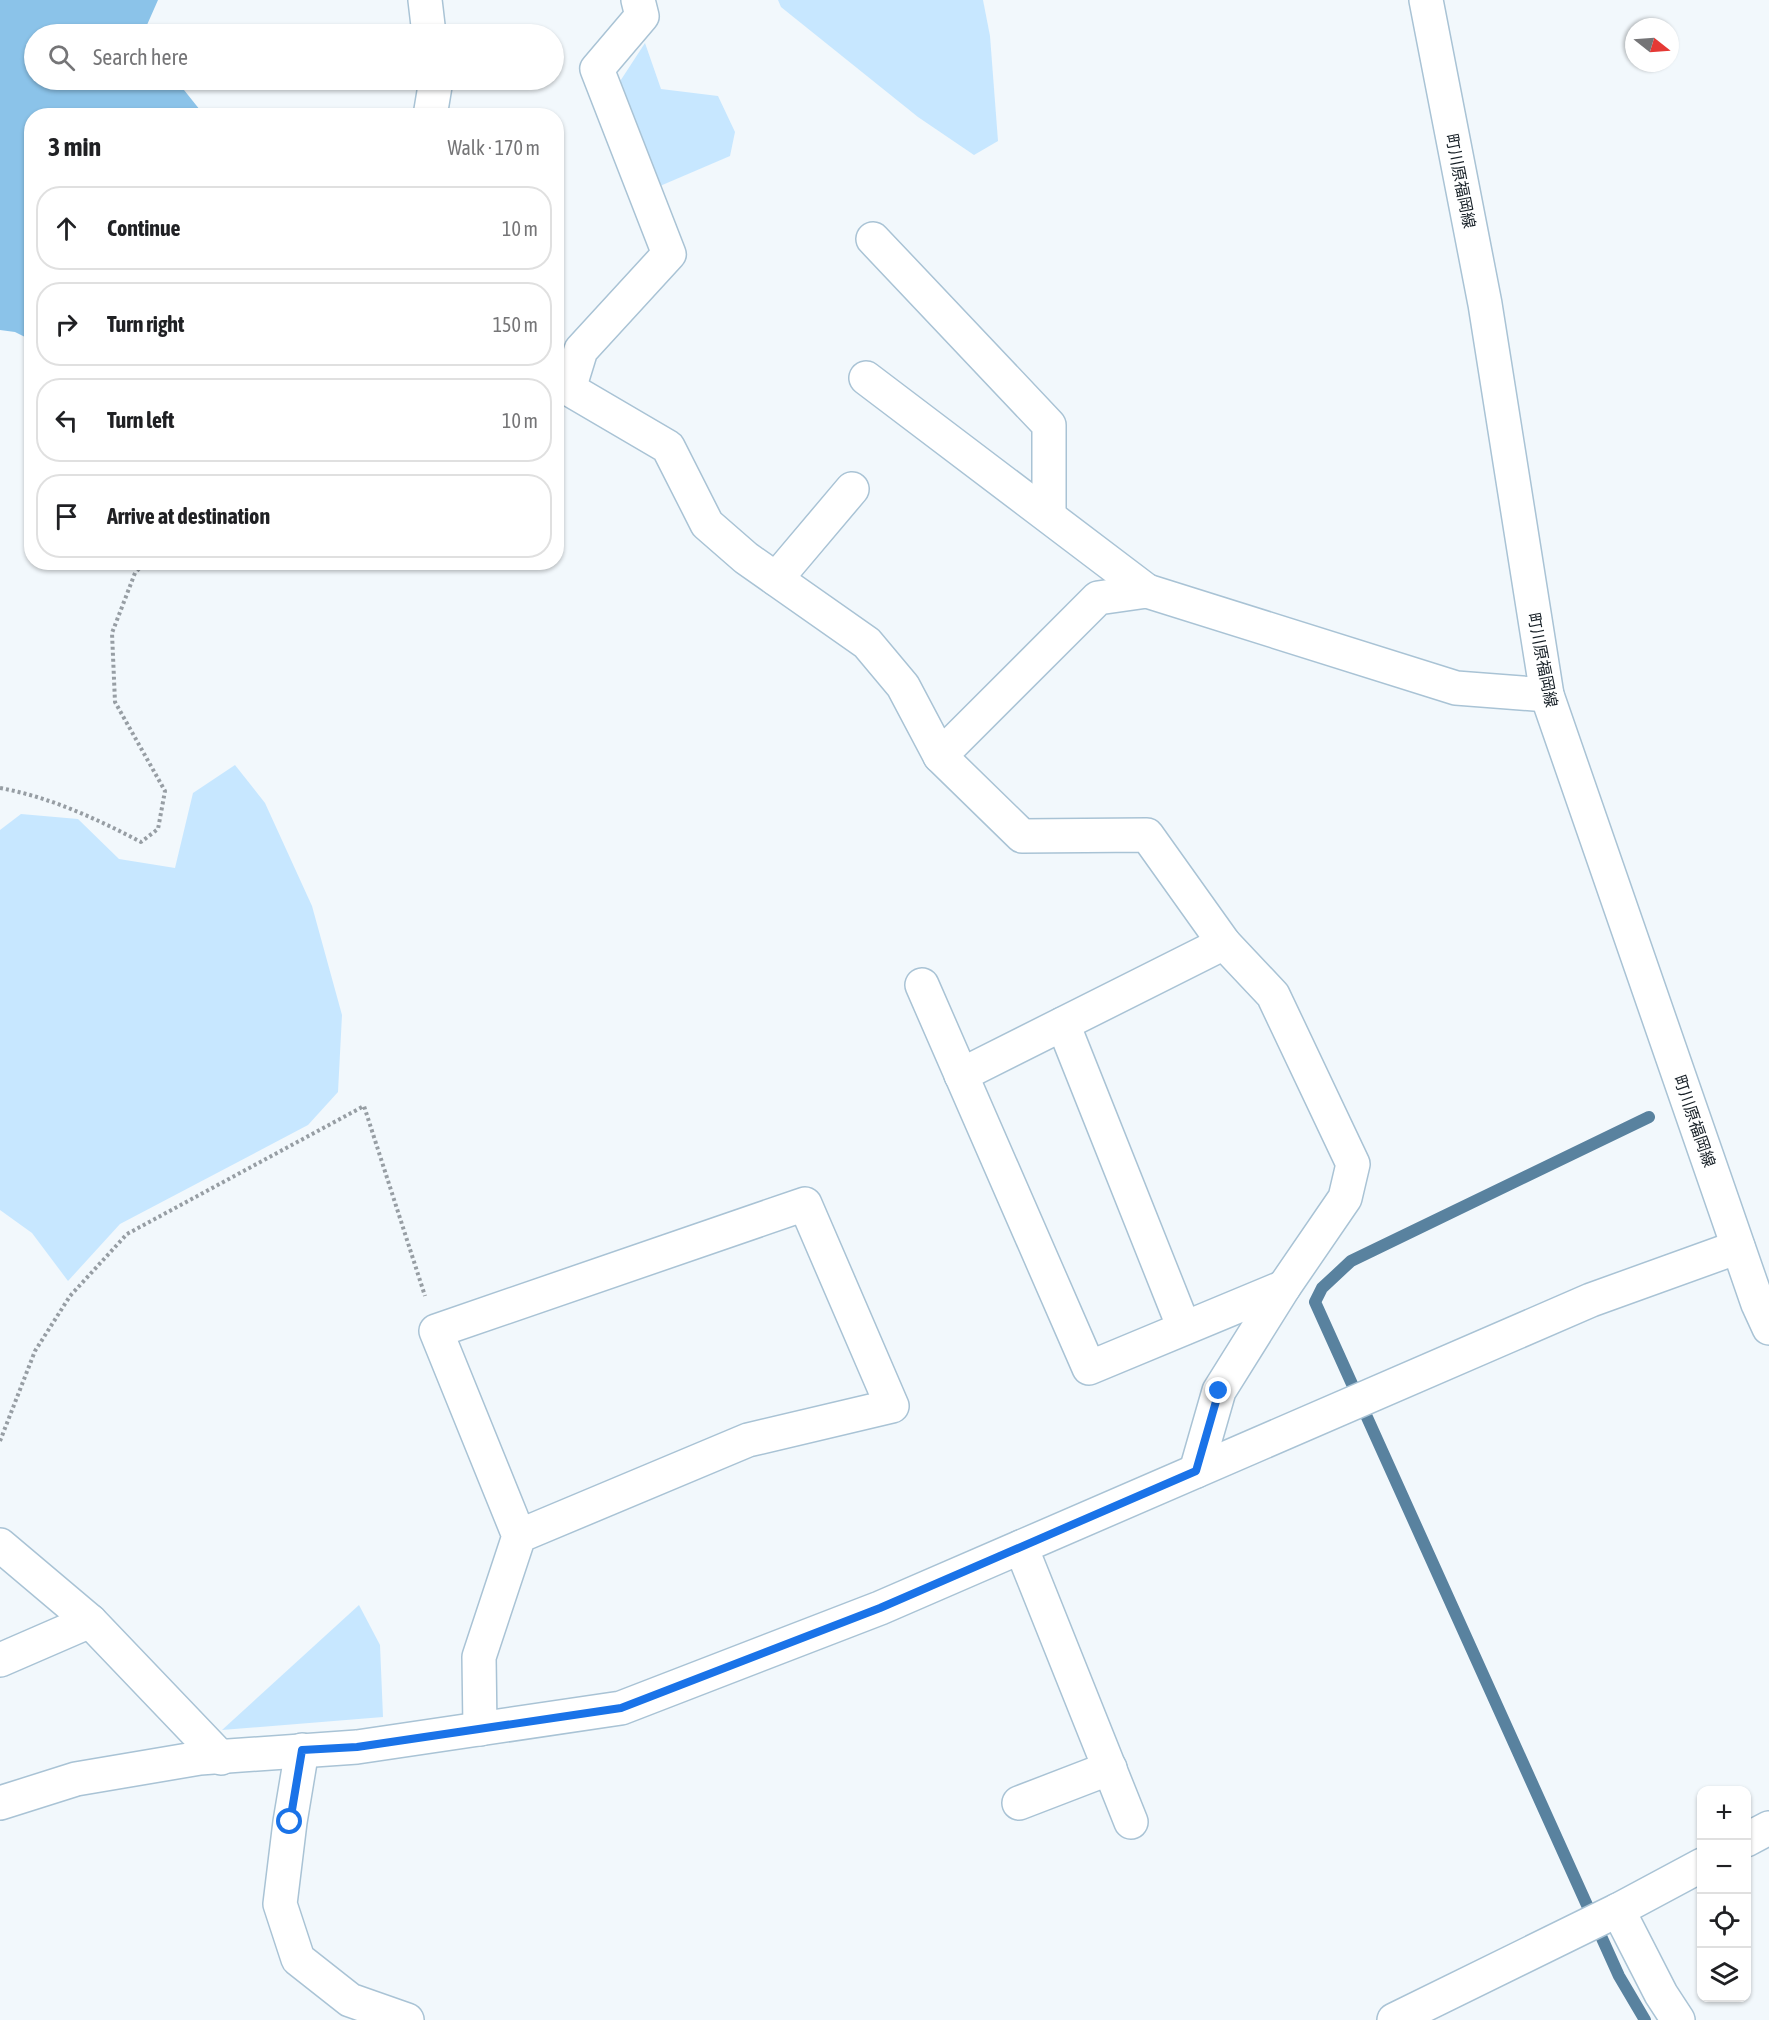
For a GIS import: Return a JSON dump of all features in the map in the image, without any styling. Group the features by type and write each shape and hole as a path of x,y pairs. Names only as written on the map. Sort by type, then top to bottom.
{"street":[{"path":"424,0 428,24"},
{"path":"564,381 581,350 669,254 597,69 642,16 638,0"},
{"name":"町川原福岡線","path":"1426,0 1485,304 1547,695 1758,1305 1769,1328"},
{"path":"431,108 434,90"},
{"path":"873,239 1049,424 1049,516"},
{"path":"866,378 1147,591 1455,688 1547,695"},
{"path":"564,384 668,447 707,524 746,558 867,643 903,686 940,756 1022,836 1147,835 1224,943 1273,995 1353,1164 1345,1198 1284,1287 1219,1391 1196,1471"},
{"path":"776,579 852,489"},
{"path":"940,756 1098,598 1147,591"},
{"path":"961,1075 1224,943"},
{"path":"922,985 1089,1368 1284,1287"},
{"path":"1063,1024 1184,1328"},
{"path":"480,1729 479,1657 519,1536 436,1331 805,1204 892,1406 747,1440 519,1536"},
{"path":"0,1803 76,1779 200,1758 357,1747 621,1708 880,1608 1591,1300 1738,1247"},
{"path":"0,1545 90,1621 221,1758"},
{"path":"1021,1547 1131,1822"},
{"path":"0,1660 90,1621"},
{"path":"302,1750 280,1904 298,1959 350,2000 407,2020"},
{"path":"1019,1803 1110,1768"},
{"path":"1751,1837 1769,1828"},
{"path":"1394,2020 1618,1910 1697,1867"},
{"path":"1618,1910 1661,1994 1678,2020"}],"path":[{"path":"0,788 40,797 105,823 141,842 158,829 165,791 115,702 112,633 138,570"},
{"path":"0,1441 34,1351 69,1296 127,1234 364,1106 436,1331"}],"shaded area":[{"path":"0,0 158,0 147,24 24,24 24,90 184,90 198,108 24,108 24,336 15,332 0,330"},
{"path":"778,0 983,0 990,36 998,141 974,155 918,117 781,7"},
{"path":"645,43 661,89 718,96 735,132 730,156 660,186 615,89"},
{"path":"235,765 265,803 312,906 342,1015 338,1092 308,1125 120,1224 68,1281 32,1233 0,1210 0,830 21,814 78,819 119,859 175,868 193,793"},
{"path":"359,1605 380,1645 383,1717 222,1730"}],"waterway":[{"path":"1645,2020 1619,1976 1315,1302 1322,1288 1351,1261 1649,1117"}],"route":[{"path":"290,1822 302,1750 357,1747 621,1708 880,1608 1196,1471 1219,1391"}]}
